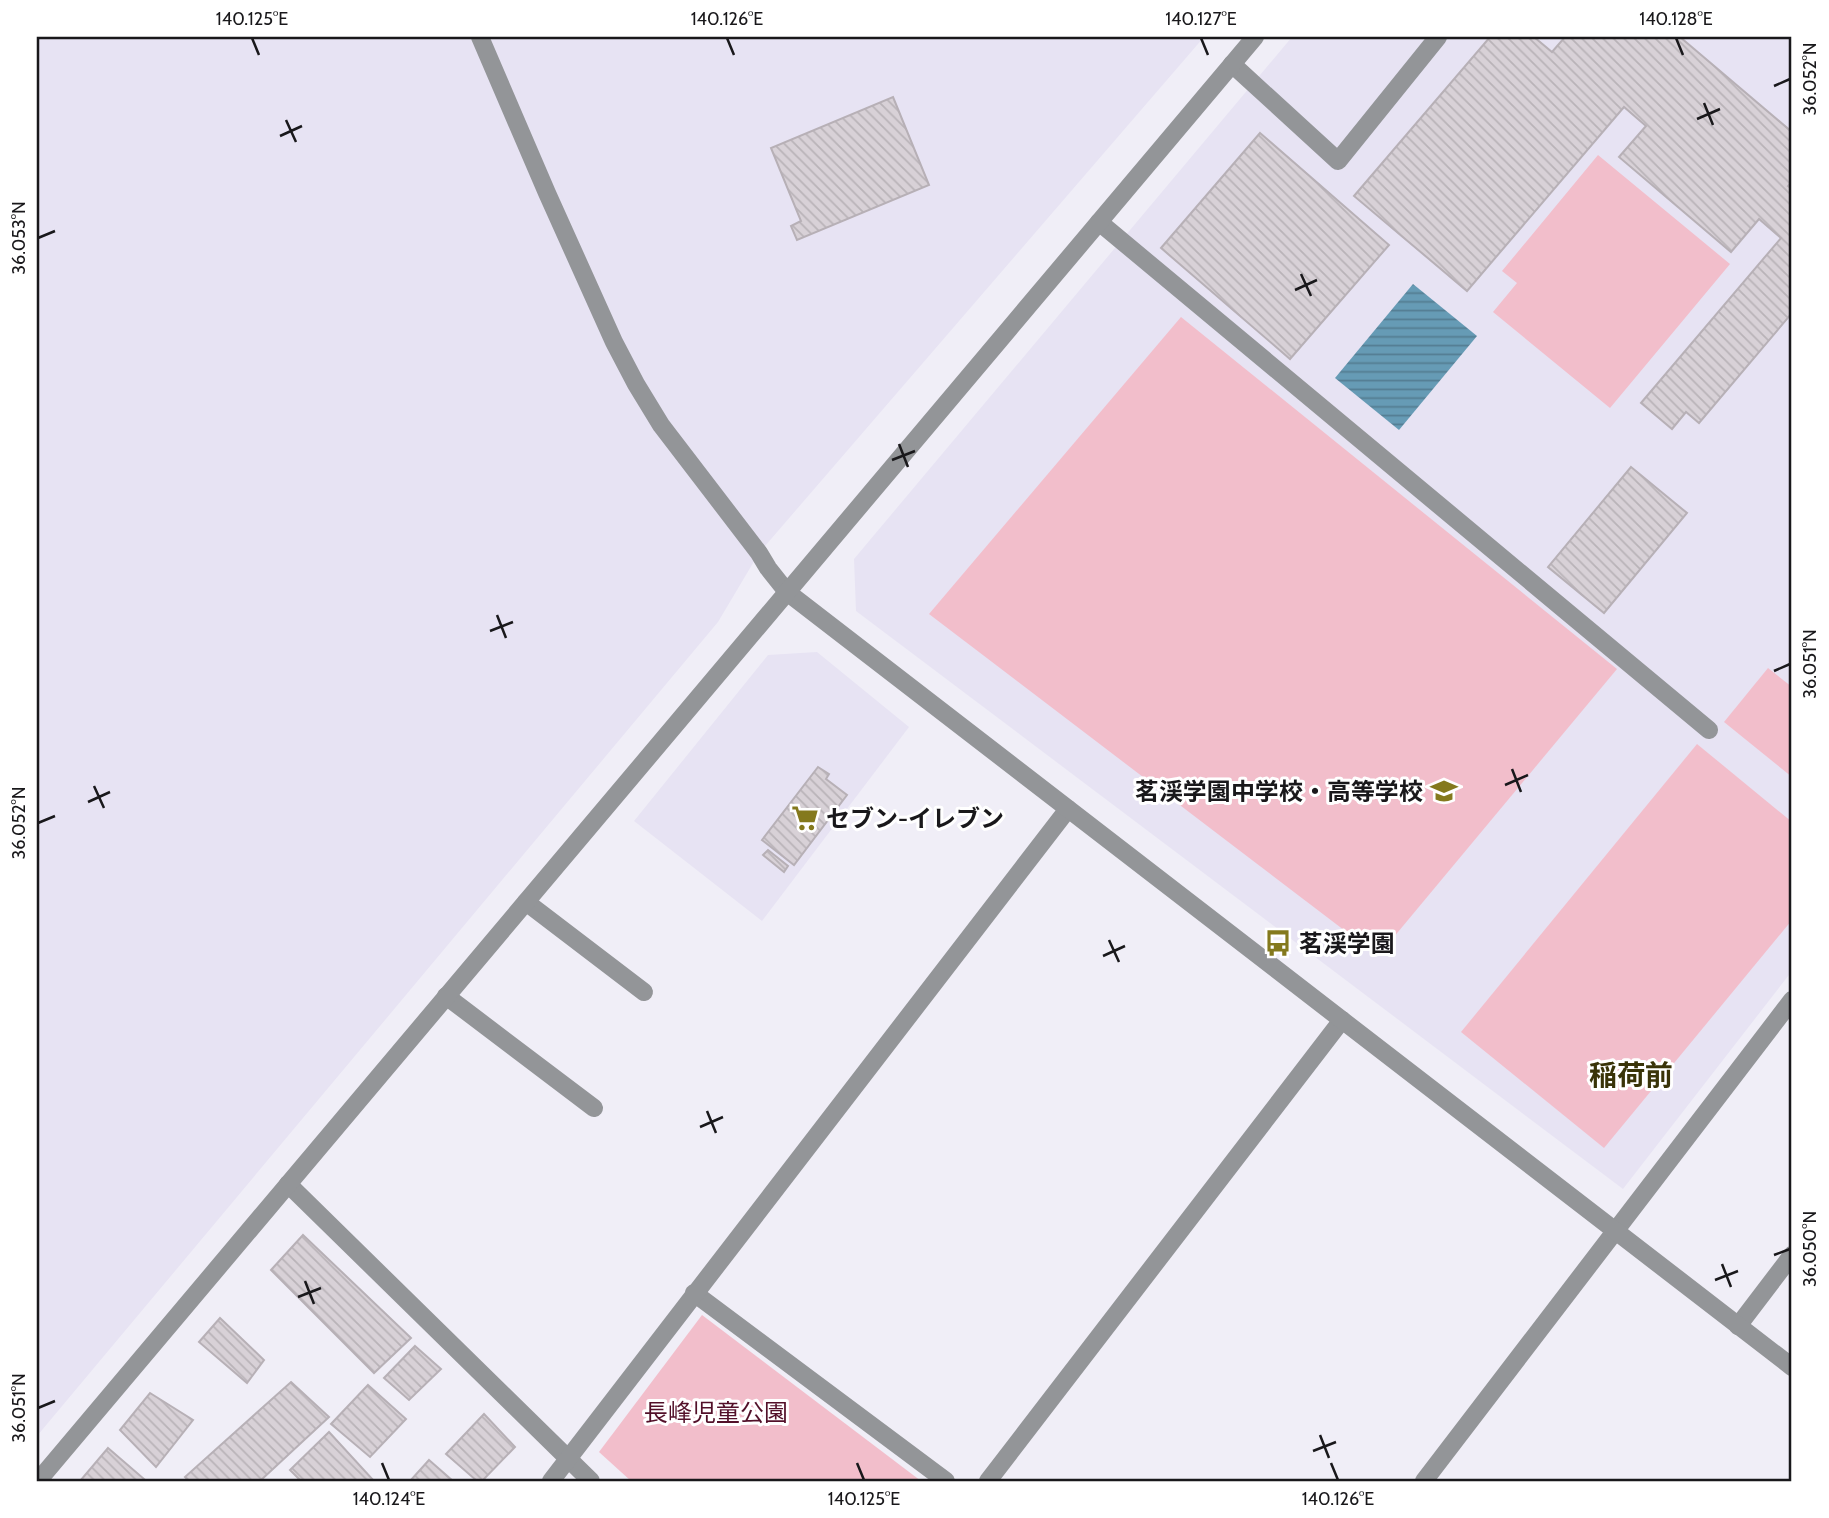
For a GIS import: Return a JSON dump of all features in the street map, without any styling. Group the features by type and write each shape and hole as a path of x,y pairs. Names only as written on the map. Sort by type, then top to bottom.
{"street":[{"path":"480,37 614,342 636,384 661,425 787,592 1792,1367"},
{"path":"38,1481 1255,37"},
{"path":"1232,64 1338,161 1438,37"},
{"path":"1099,222 1709,730"},
{"path":"551,1481 1068,809"},
{"path":"526,902 644,992"},
{"path":"446,996 594,1108"},
{"path":"1424,1481 1792,1000"},
{"path":"988,1481 1342,1020"},
{"path":"288,1184 591,1481"},
{"path":"1738,1326 1792,1255"},
{"path":"694,1293 946,1481"}],"shaded area":[{"path":"37,37 1204,37 759,553 718,622 37,1436"},
{"name":"茗渓学園中学校・高等学校","path":"1292,37 1792,37 1792,971 1623,1189 856,611 854,559"},
{"path":"817,652 909,727 762,921 634,821 768,655"}],"green space":[{"path":"1598,155 1730,264 1610,408 1493,312 1517,283 1502,271"},
{"path":"1181,317 1617,669 1378,956 929,614"},
{"path":"1768,668 1792,687 1792,777 1724,722"},
{"path":"1697,744 1792,822 1792,920 1604,1148 1461,1032"},
{"name":"長峰児童公園","path":"702,1315 921,1481 631,1481 599,1452"}],"water":[{"path":"1413,284 1477,336 1399,430 1335,378"}],"building":[{"path":"1490,37 1534,37 1552,52 1565,37 1680,37 1792,132 1792,181 1788,186 1792,189 1792,313 1699,423 1686,412 1672,429 1641,403 1781,238 1759,219 1731,252 1619,157 1646,126 1624,107 1467,291 1354,196"},
{"path":"893,97 929,185 797,240 791,226 801,221 771,148"},
{"path":"1260,133 1389,245 1290,359 1161,248"},
{"path":"1631,467 1687,513 1604,613 1548,567"},
{"name":"セブン-イレブン","path":"818,767 829,774 826,779 847,795 794,865 762,840"},
{"path":"768,850 788,866 784,872 763,855"},
{"path":"303,1235 411,1338 374,1373 271,1270"},
{"path":"220,1318 264,1360 247,1383 199,1342"},
{"path":"415,1346 441,1369 409,1400 384,1378"},
{"path":"291,1382 329,1417 260,1481 189,1481 185,1477"},
{"path":"368,1385 406,1419 370,1457 331,1424"},
{"path":"150,1393 193,1420 156,1467 120,1430"},
{"path":"484,1414 515,1447 482,1481 477,1481 446,1454"},
{"path":"329,1432 374,1481 301,1481 290,1470"},
{"path":"108,1448 144,1479 80,1481"},
{"path":"429,1460 453,1481 410,1481"}],"place":[{"name":"茗渓学園中学校・高等学校","path":"1444,791"},
{"name":"セブン-イレブン","path":"805,818"},
{"name":"茗渓学園","path":"1278,943"}],"district":[{"name":"稲荷前","path":"1631,1075"}]}
